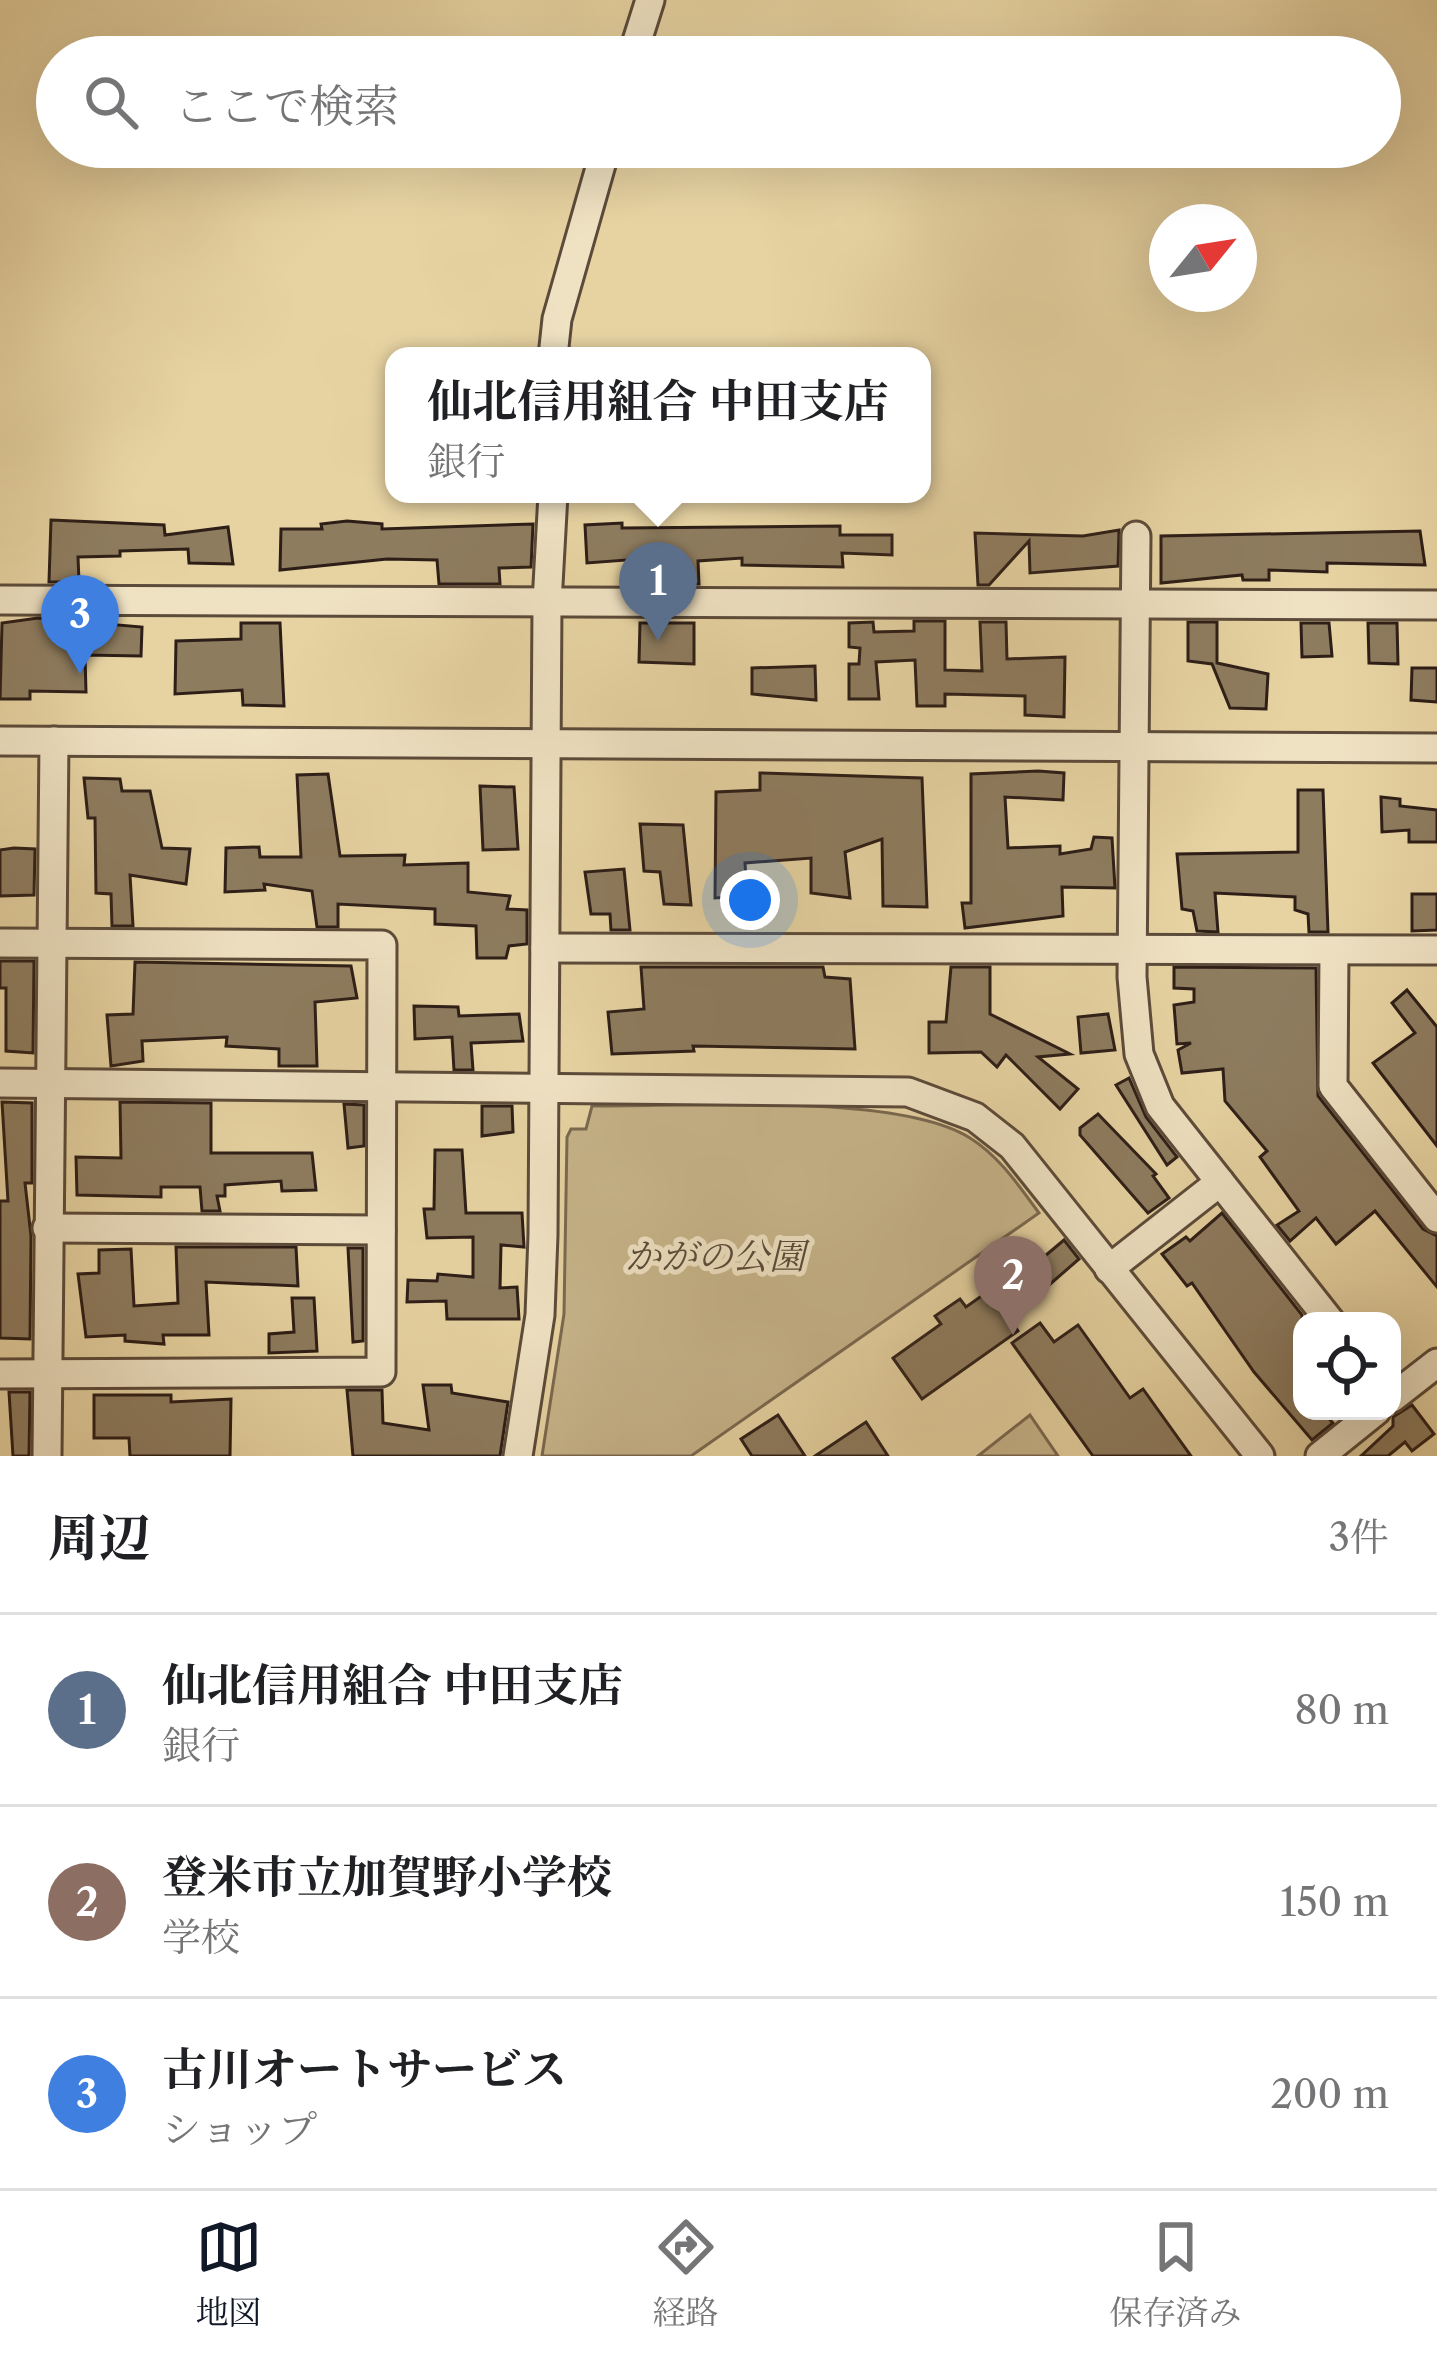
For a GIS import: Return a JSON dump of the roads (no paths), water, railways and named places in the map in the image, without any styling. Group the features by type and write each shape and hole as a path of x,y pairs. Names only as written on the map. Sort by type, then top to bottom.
{"street":[{"path":"639,36 650,0"},
{"path":"554,347 557,319 600,168"},
{"path":"518,1456 540,1315 546,1084 547,603 553,503"},
{"path":"1136,536 1135,1030 1160,1106 1323,1312"},
{"path":"0,600 1437,605"},
{"path":"0,741 1437,748"},
{"path":"47,1456 54,741"},
{"path":"0,943 382,945 381,1372 0,1374"},
{"path":"545,948 1437,950"},
{"path":"1334,951 1333,1086 1437,1218"},
{"path":"0,1083 546,1084 873,1090 932,1097 975,1117 1012,1146 1261,1456"},
{"path":"1109,1269 1220,1182"},
{"path":"47,1228 381,1230"},
{"path":"1401,1391 1437,1363"},
{"path":"1320,1456 1365,1420"}],"place":[{"name":"仙北信用組合 中田支店","path":"658,641"},
{"name":"古川オートサービス","path":"80,674"},
{"name":"登米市立加賀野小学校","path":"1013,1335"}],"park label":[{"name":"かがの公園","path":"715,1256"}]}
